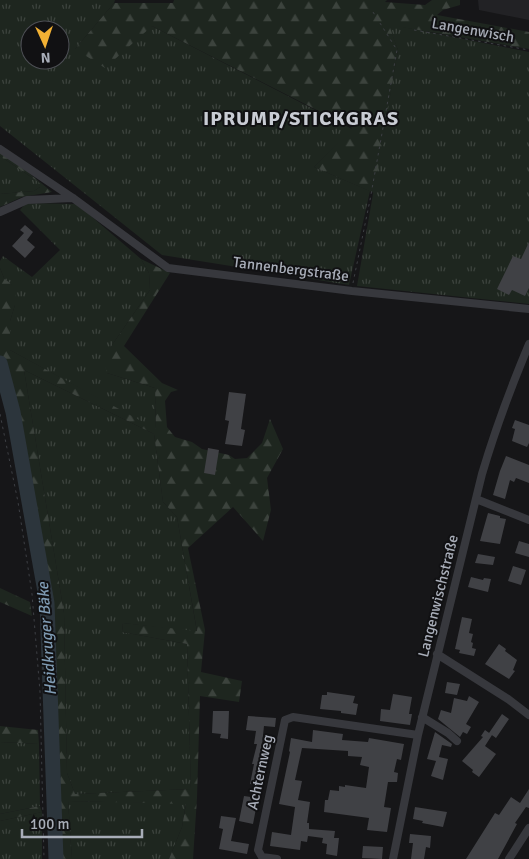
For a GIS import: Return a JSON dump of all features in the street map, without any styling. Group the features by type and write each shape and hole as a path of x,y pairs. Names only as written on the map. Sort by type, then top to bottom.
{"street":[{"name":"Tannenbergstraße","path":"0,148 73,198 168,268 352,291 529,308"},
{"path":"0,212 27,200 73,198"},
{"name":"Langenwischstraße","path":"392,859 418,734 476,499 493,439 529,344"},
{"path":"476,499 529,520"},
{"path":"437,654 508,699 529,715"},
{"name":"Achternweg","path":"277,859 260,857 258,850 285,720 293,717 418,734"},
{"path":"422,717 448,732 457,740"},
{"path":"509,859 529,828"}],"path":[{"path":"352,291 397,50 373,12"},
{"name":"Langenwisch","path":"414,30 529,50"},
{"path":"0,414 18,502 32,594 40,692 44,859"}],"shaded area":[{"path":"478,0 529,0 529,20 479,10"}],"green space":[{"path":"0,0 115,0 75,49 152,26 352,129 314,167 370,191 349,285 162,255 0,126"},
{"path":"174,0 387,0 385,2 425,5 432,0 460,0 460,5 443,10 437,15 529,32 529,49 389,25 398,50 374,193 314,167 352,128 152,26 105,68 75,49 114,3 173,3"},
{"path":"388,24 529,52 529,304 357,286 398,50"},
{"path":"0,149 52,192 22,197 0,207 0,194 34,191 40,187 40,183 0,156"},
{"path":"0,156 40,183 40,187 34,191 0,194"},
{"path":"26,203 77,204 141,259 149,273 150,290 112,345 107,373 155,388 156,430 10,350 10,321 15,305 11,284 4,278 0,268 0,261 3,256 32,277 60,250 20,210"},
{"path":"141,259 170,273 124,346 162,383 178,390 171,392 165,401 167,427 175,437 192,442 202,449 229,455 235,459 247,458 262,443 270,419 283,449 267,478 271,510 263,541 233,507 188,548 205,630 201,672 242,681 239,702 200,696 193,859 169,859 182,827 186,804 68,801 72,859 57,859 48,603 13,411 0,357 0,268 4,278 16,292 15,305 10,321 10,350 156,429 155,388 107,373 105,365 112,345 150,290 149,273","holes":["24,370 154,434 163,502 177,517 197,631 123,623 122,632 187,644 191,789 75,794 67,773 64,613"]},
{"path":"24,370 154,434 163,502 177,517 197,632 123,623 122,632 187,644 191,789 75,794 67,773 64,613"},
{"path":"0,588 30,602 32,616 0,602"},
{"path":"0,726 38,730 39,744 0,742"},
{"path":"0,742 39,744 40,806 0,814"},
{"path":"68,801 186,803 182,827 169,859 72,859"},
{"path":"40,806 42,812 0,821 0,814"},
{"path":"42,812 42,859 0,859 0,821"}],"building":[{"path":"25,225 33,232 27,240 35,247 25,258 12,246 24,233 20,230"},
{"path":"529,242 529,288 525,296 512,290 509,295 497,289 513,256 521,259"},
{"path":"229,392 246,394 241,429 245,430 242,446 225,444 229,421 225,420"},
{"path":"515,420 529,425 529,443 527,447 512,441 515,429 512,428"},
{"path":"208,448 219,450 215,475 204,473"},
{"path":"506,456 529,465 529,483 516,478 514,482 510,480 505,499 493,495"},
{"path":"488,513 506,519 500,544 480,541"},
{"path":"519,541 529,544 529,557 515,553"},
{"path":"478,554 495,557 493,565 475,563"},
{"path":"513,566 526,570 521,585 508,581"},
{"path":"471,577 483,580 484,578 491,579 488,592 468,587"},
{"path":"462,617 472,619 469,633 473,634 471,642 473,643 472,648 476,649 474,656 459,653 460,650 455,649"},
{"path":"499,644 517,660 513,670 515,671 509,679 485,664"},
{"path":"447,682 460,684 457,695 445,693"},
{"path":"327,692 355,696 353,703 358,704 356,715 320,709 322,695 327,695"},
{"path":"393,694 412,697 409,714 412,714 410,725 380,721 381,709 390,710"},
{"path":"469,696 479,702 466,724 471,727 467,734 463,732 460,737 438,719 441,710 451,713 454,698 467,701"},
{"path":"213,711 229,711 228,739 220,738 221,734 212,733"},
{"path":"502,714 509,719 496,738 489,733"},
{"path":"248,716 276,718 275,727 264,726 261,754 269,756 262,786 250,784 257,744 254,744 256,731 246,730"},
{"path":"313,730 343,734 342,740 368,742 369,738 404,744 401,760 397,759 394,772 398,773 397,782 388,782 384,807 391,808 387,832 367,830 369,818 324,812 325,800 328,800 330,790 339,791 339,786 345,787 345,785 366,788 369,767 360,765 362,757 348,756 348,751 302,748 295,780 302,781 298,800 310,802 307,823 309,823 309,829 335,831 334,838 339,838 337,856 326,854 327,844 322,843 323,838 308,836 307,842 301,841 300,850 270,846 272,832 291,835 295,807 279,804 290,752 291,738 312,742"},
{"path":"485,730 492,735 485,746 496,754 479,777 462,761 483,737 481,736"},
{"path":"435,732 452,744 451,747 442,745 439,757 448,759 443,780 431,776 436,761 427,759"},
{"path":"529,789 529,808 526,807 515,823 517,824 498,859 466,859 495,813 499,815 511,797 520,803"},
{"path":"244,796 258,798 253,824 239,821"},
{"path":"415,807 447,812 443,827 422,823 423,821 413,819"},
{"path":"221,816 236,818 231,841 249,844 247,854 219,849 223,829 219,828"},
{"path":"410,834 431,836 430,848 426,847 424,859 411,859 413,843 409,843"},
{"path":"363,846 383,847 382,859 362,858"}],"waterway":[{"name":"Heidkruger Bäke","path":"0,363 13,412 47,603 56,859"}],"district":[{"name":"IPRUMP/STICKGRAS","path":"301,118"}]}
